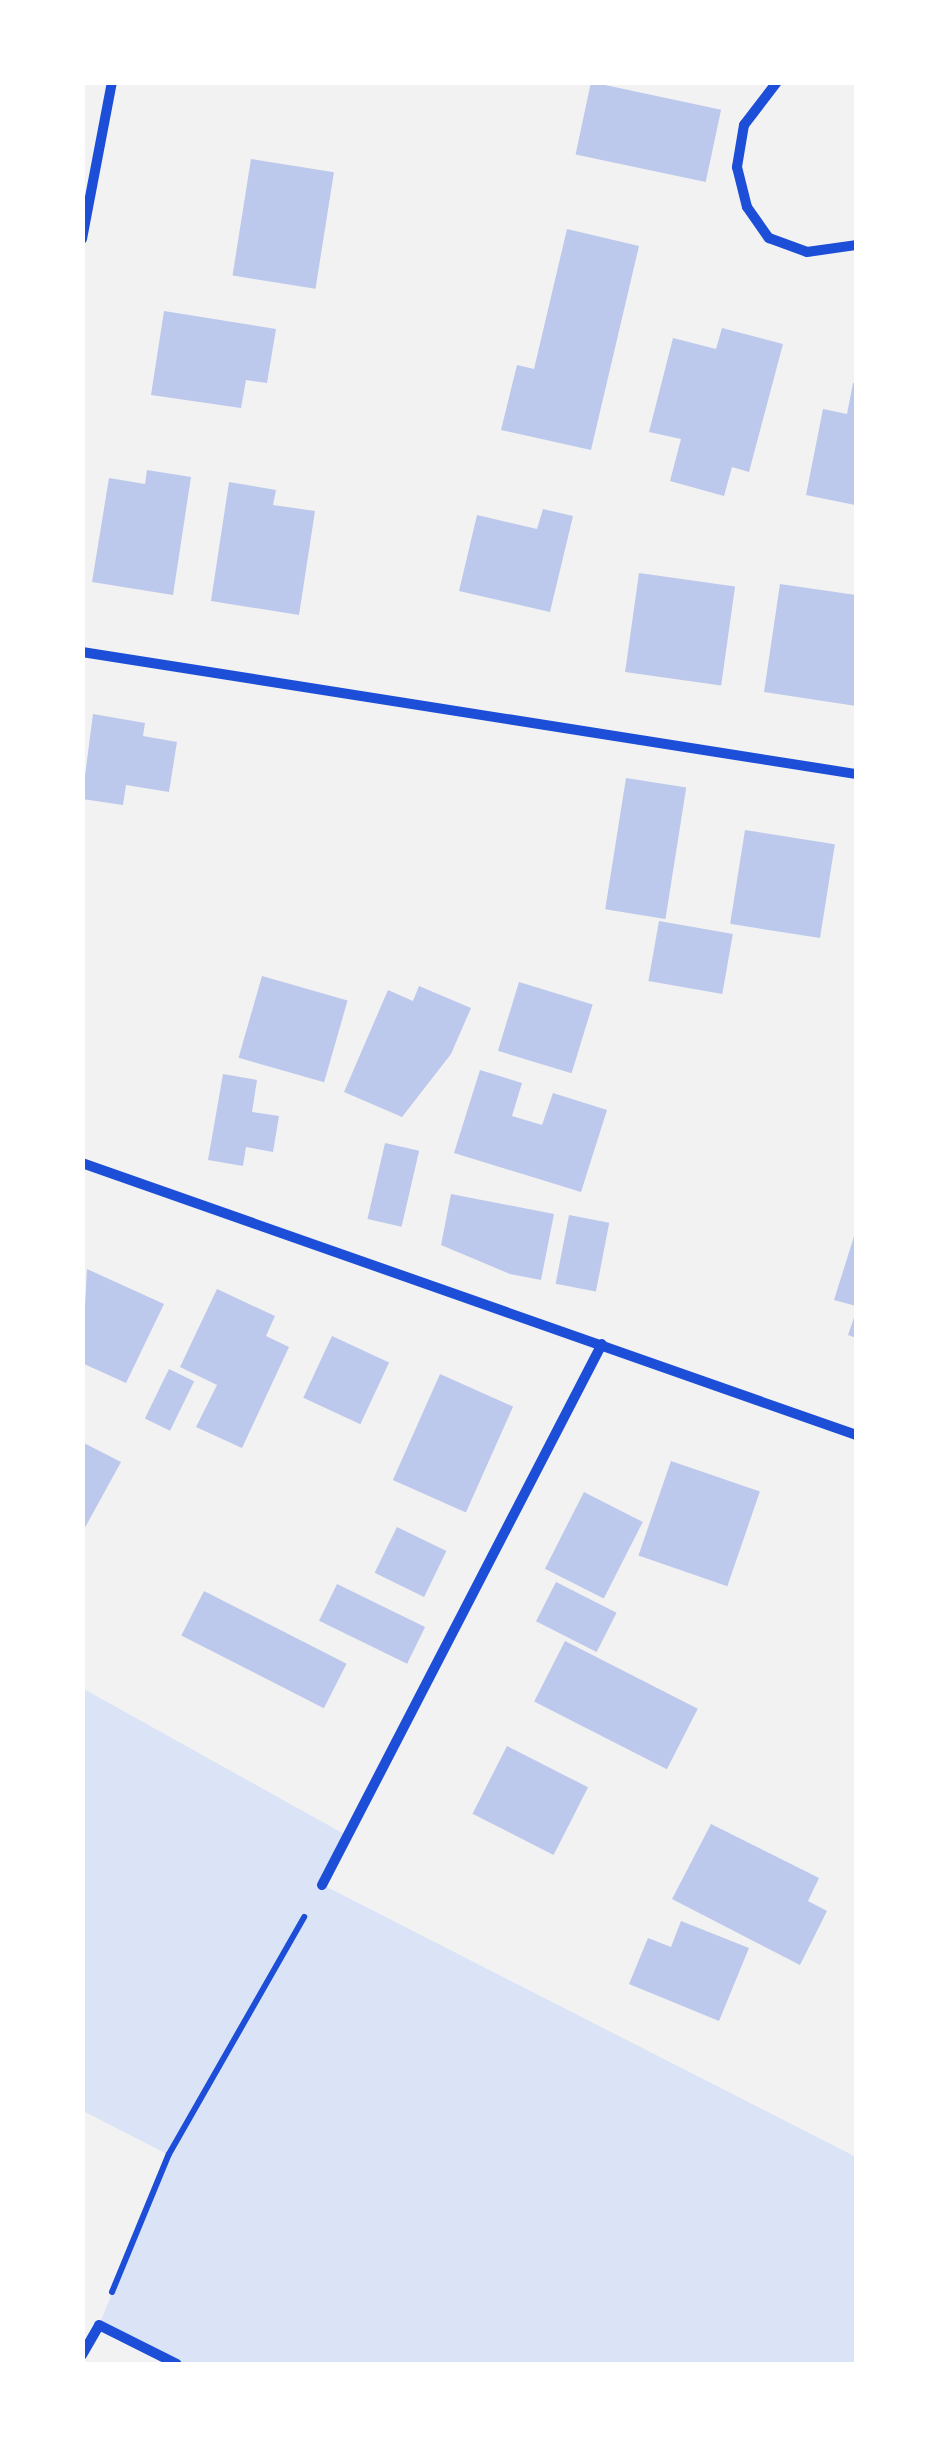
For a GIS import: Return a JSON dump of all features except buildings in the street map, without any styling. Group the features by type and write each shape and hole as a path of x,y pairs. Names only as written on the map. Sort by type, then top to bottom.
{"street":[{"path":"82,239 112,82"},
{"path":"777,82 744,126 737,166 747,207 769,238 807,252 856,245"},
{"path":"82,652 856,774"},
{"path":"82,1162 856,1435"},
{"path":"322,1885 602,1344"},
{"path":"82,2356 99,2325 177,2364"}],"path":[{"path":"99,2325 169,2154 322,1885"}],"shaded area":[{"path":"82,1688 346,1835 323,1885 856,2157 856,2364 177,2364 99,2325 169,2155 83,2111"}]}
